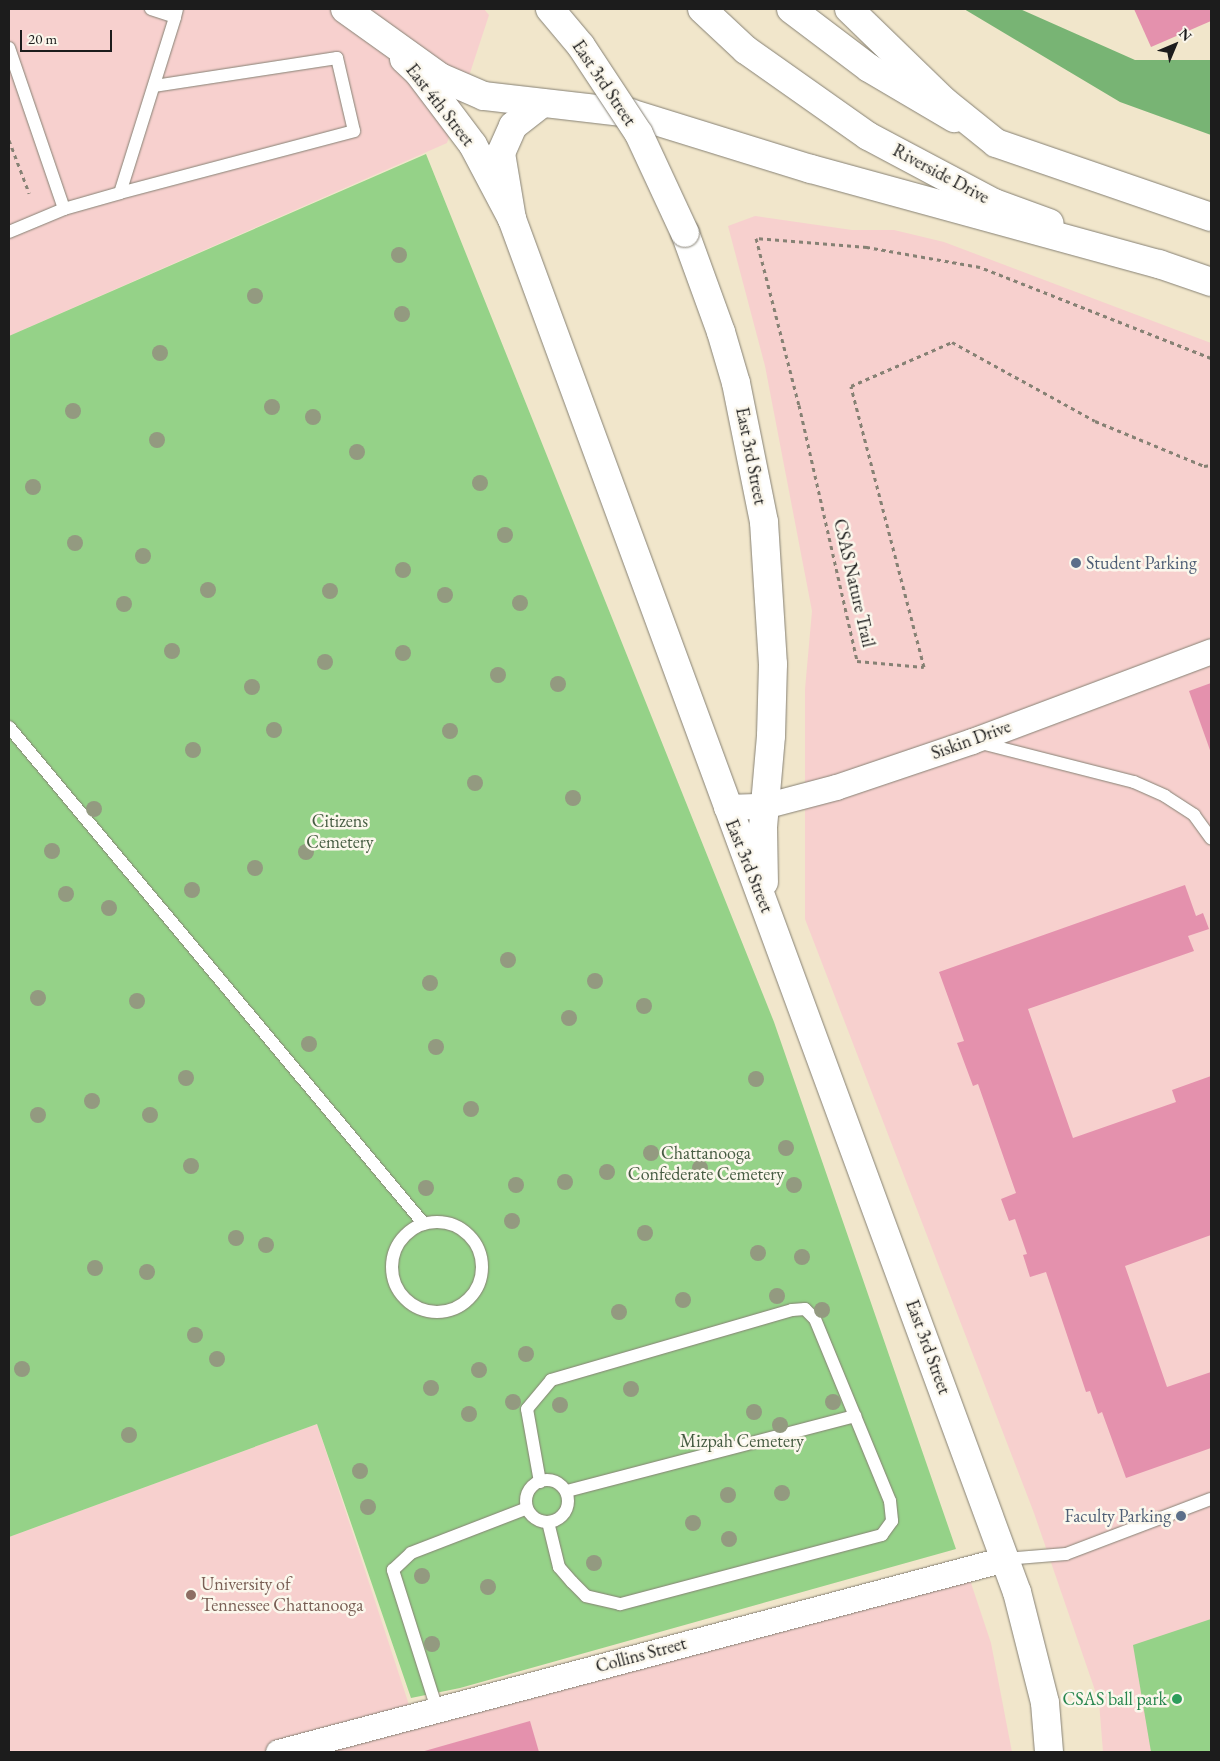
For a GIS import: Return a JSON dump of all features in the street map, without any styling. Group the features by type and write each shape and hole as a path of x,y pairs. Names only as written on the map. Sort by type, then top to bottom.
{"main road":[{"path":"345,9 420,64 462,88 513,102 542,103 630,113 811,169 1159,264"},
{"name":"East 4th Street","path":"345,9 418,72 473,145 512,219"},
{"name":"East 3rd Street","path":"550,9 591,60 639,134 685,233 721,332 736,382 752,452 764,522 773,664 771,736 764,806 764,882 782,949"},
{"name":"Riverside Drive","path":"702,9 746,50 868,136 994,203 1211,282"},
{"path":"791,9 869,68 996,143 1211,217"},
{"path":"848,9 945,102 996,143"},
{"path":"512,219 501,153 512,126 542,103"},
{"name":"East 3rd Street","path":"512,219 726,807 782,949 1017,1592 1045,1703 1049,1752"}],"street":[{"name":"Siskin Drive","path":"726,807 764,806 836,786 972,741 1211,651"},
{"name":"Collins Street","path":"278,1752 1005,1559"}],"lane":[{"path":"120,193 156,86 176,13 151,9"},
{"path":"9,48 64,209"},
{"path":"9,232 64,209 354,131 336,58 156,86"},
{"path":"9,727 424,1224"},
{"path":"972,741 1134,782 1165,796 1194,815 1211,838"},
{"path":"436,1220 470,1234 480,1248 484,1268 470,1301 437,1314 425,1313 403,1300 390,1267 403,1234 424,1224 436,1220"},
{"path":"540,1482 527,1409 551,1380 792,1310 805,1309 815,1319 855,1416 890,1501 892,1520 882,1535 620,1604 586,1596 572,1582 559,1567 548,1522"},
{"path":"525,1509 529,1489 540,1482 548,1480 567,1491 855,1416"},
{"path":"525,1509 536,1521 548,1522 563,1516 569,1501 567,1491"},
{"path":"1005,1559 1066,1554 1211,1500"},
{"path":"437,1709 393,1570 412,1553 525,1509"}],"path":[{"path":"9,140 29,193"},
{"name":"CSAS Nature Trail","path":"1211,358 980,267 867,247 756,238 799,405 857,661 924,667 851,386 952,342 1095,421 1204,466 1211,465"}],"shaded area":[{"path":"9,9 484,9 489,15 447,143 9,336"},
{"path":"755,216 852,230 894,230 944,242 1211,343 1211,1752 1103,1752 1099,1702 1034,1513 805,919 805,689 812,611 765,366 728,226"},
{"name":"University of Tennessee Chattanooga","path":"317,1424 413,1717 966,1568 991,1643 1012,1752 9,1752 9,1537"}],"green space":[{"path":"964,9 1020,9 1135,60 1211,60 1211,135 1120,102"},
{"name":"Citizens Cemetery","path":"426,154 774,1022 956,1549 460,1688 411,1698 317,1424 9,1537 9,336"},
{"name":"CSAS ball park","path":"1211,1619 1211,1752 1151,1752 1133,1645"}],"building":[{"path":"1134,9 1211,9 1211,21 1151,47"},
{"path":"1211,683 1211,753 1189,691"},
{"path":"1185,885 1196,916 1203,913 1209,929 1188,936 1194,951 1028,1009 1073,1138 1176,1102 1172,1090 1211,1076 1211,1235 1125,1266 1167,1387 1211,1372 1211,1448 1126,1478 1102,1412 1098,1414 1090,1391 1086,1392 1046,1272 1030,1277 1023,1255 1027,1254 1015,1219 1009,1221 1001,1199 1016,1193 978,1084 973,1086 957,1043 964,1041 939,972"},
{"path":"530,1721 539,1752 421,1752"}],"place":[{"name":"Student Parking","path":"1076,563"},
{"name":"Faculty Parking","path":"1181,1516"},
{"name":"University of Tennessee Chattanooga","path":"191,1595"},
{"name":"CSAS ball park","path":"1177,1699"}],"park label":[{"name":"Chattanooga Confederate Cemetery","path":"706,1164"},
{"name":"Mizpah Cemetery","path":"742,1441"}]}
